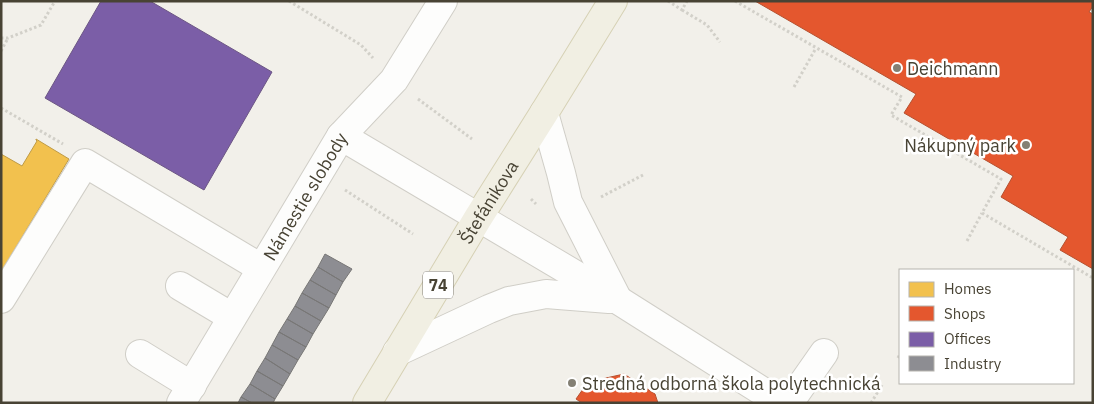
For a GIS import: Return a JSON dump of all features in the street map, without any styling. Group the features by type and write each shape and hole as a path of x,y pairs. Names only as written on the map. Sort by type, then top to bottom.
{"main road":[{"name":"Štefánikova","path":"367,403 478,218 613,1"}],"street":[{"name":"Námestie slobody","path":"186,394 341,136 394,80 443,1"},
{"path":"544,113 568,202 618,300"},
{"path":"341,136 618,300 781,403"},
{"path":"1,299 80,157 261,268"},
{"path":"180,286 232,317"},
{"path":"397,352 509,301 546,294 618,300"},
{"path":"789,403 824,353"},
{"path":"140,354 186,394"}],"path":[{"path":"1,38 8,38 42,25 55,1"},
{"path":"668,1 707,25 720,42"},
{"path":"682,10 687,1"},
{"path":"735,1 902,97 891,115 1001,179 966,241"},
{"path":"1,51 8,38"},
{"path":"794,87 816,48"},
{"path":"1,108 80,157"},
{"path":"597,200 643,175"},
{"path":"344,190 413,234"},
{"path":"982,213 1093,278"},
{"path":"871,403 882,385"}],"building: Homes":[{"path":"36,139 69,159 1,272 1,154 22,166 37,141"}],"building: Shops":[{"name":"Nákupný park","path":"755,1 1093,1 1093,6 1089,12 1093,14 1093,269 1060,250 1068,237 1001,197 1013,176 904,113 916,94"},
{"path":"624,374 655,394 658,403 582,403 576,399 588,382"}],"building: Offices":[{"path":"101,1 150,1 272,72 204,190 45,98"}],"building: Industry":[{"path":"325,254 352,269 343,282 318,267"},
{"path":"318,267 343,282 336,295 310,280"},
{"path":"310,280 336,295 329,308 302,293"},
{"path":"302,293 329,308 321,321 295,306"},
{"path":"295,306 321,321 313,334 287,319"},
{"path":"287,319 313,334 306,347 279,332"},
{"path":"279,332 306,347 298,360 272,345"},
{"path":"272,345 298,360 290,374 265,358"},
{"path":"265,358 290,374 283,386 257,371"},
{"path":"257,371 283,386 275,399 250,384"},
{"path":"250,384 275,399 273,403 252,403 241,397"},
{"path":"241,397 252,403 238,403"}],"place":[{"name":"Deichmann","path":"897,68"},
{"name":"Nákupný park","path":"1026,145"},
{"name":"Stredná odborná škola polytechnická","path":"572,383"}]}
